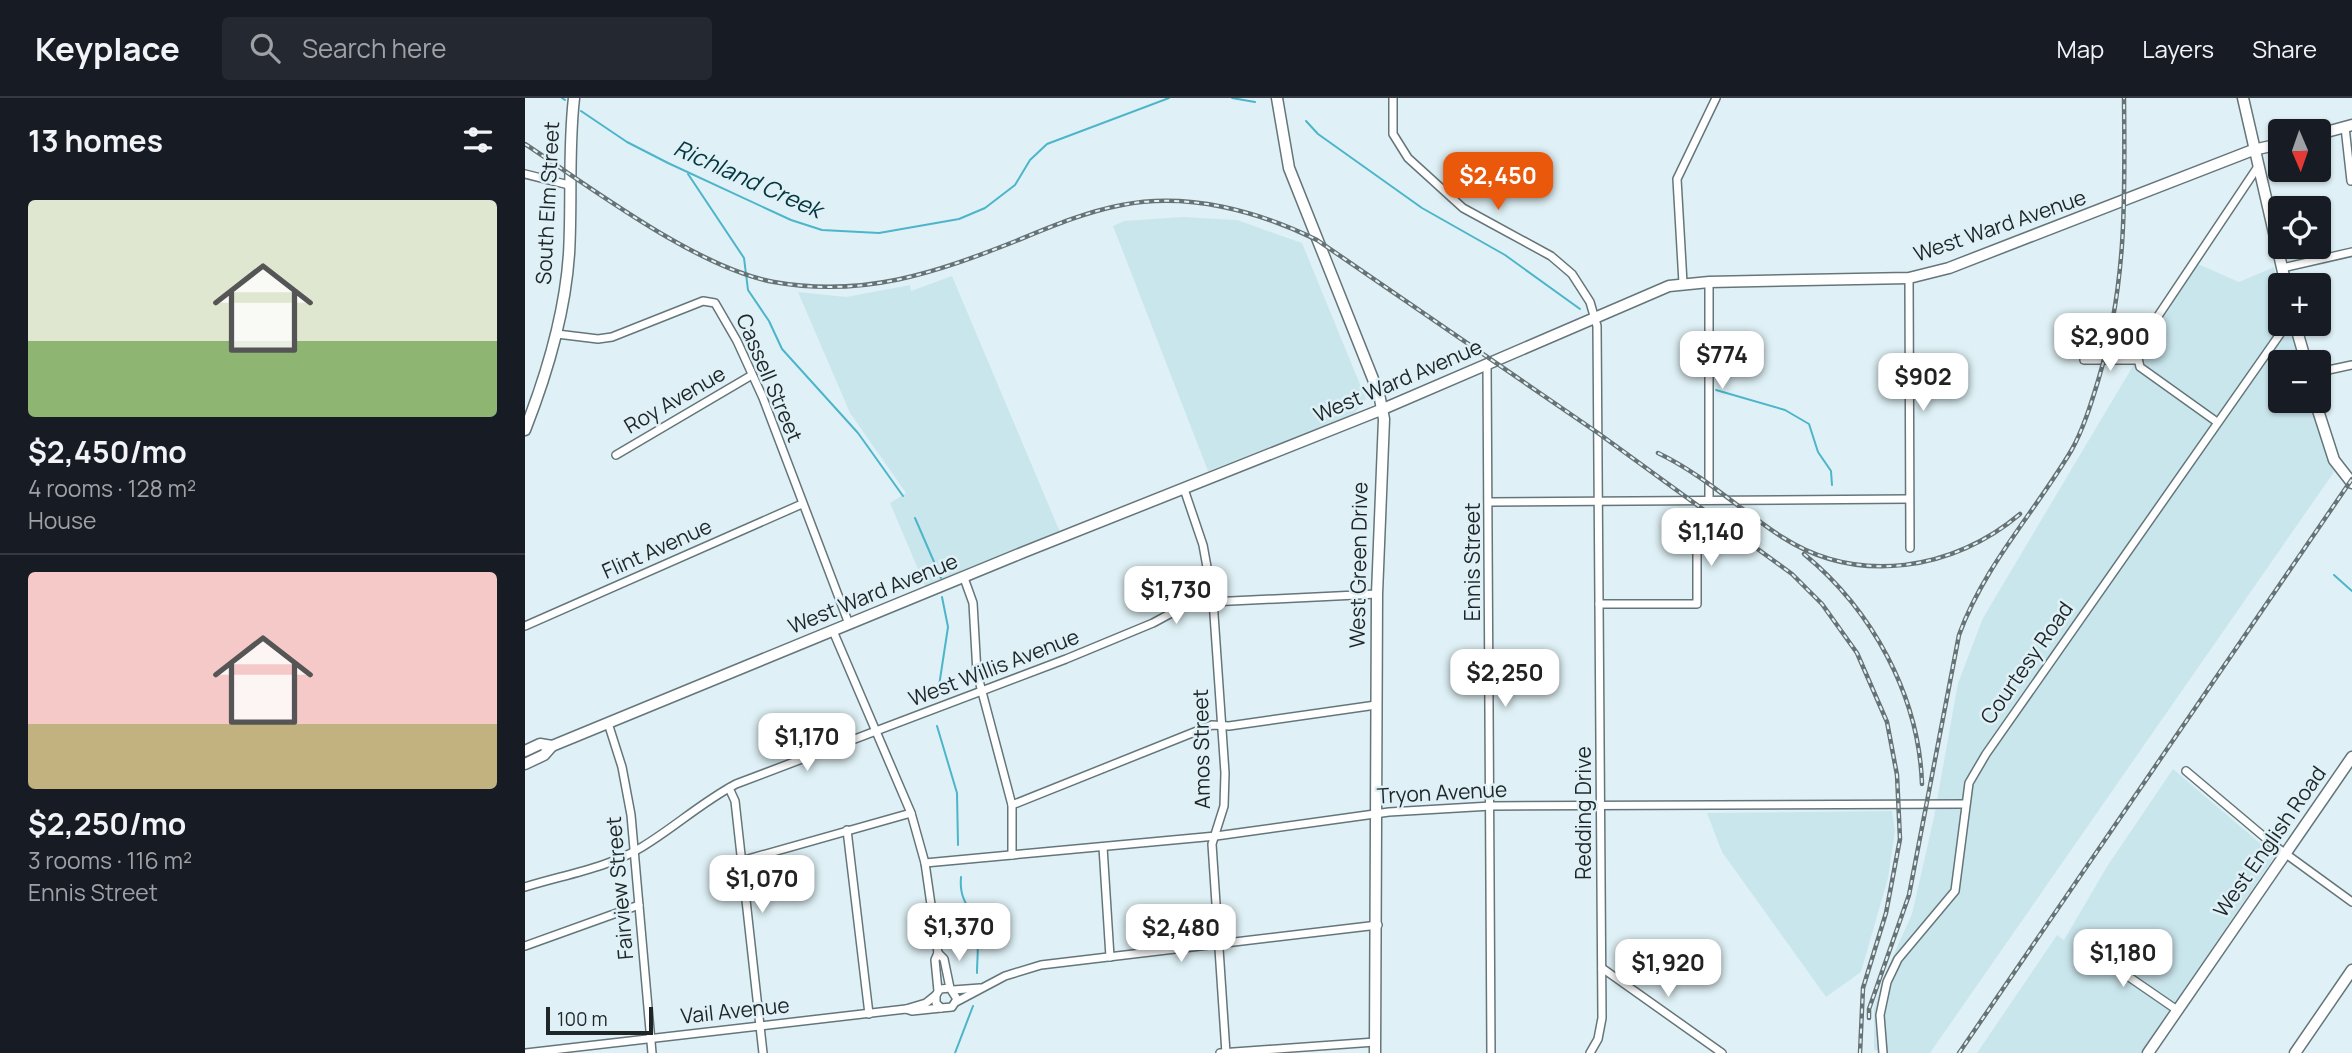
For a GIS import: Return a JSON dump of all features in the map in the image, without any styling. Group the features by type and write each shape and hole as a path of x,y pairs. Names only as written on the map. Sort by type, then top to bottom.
{"street":[{"name":"South Elm Street","path":"525,430 557,334 569,254 569,185 574,98"},
{"name":"West Green Drive","path":"1276,98 1289,168 1383,410 1377,594 1378,925 1375,1047"},
{"path":"1393,98 1392,134 1408,158 1463,208 1551,256 1572,274 1596,317"},
{"path":"1683,283 1677,179 1716,98"},
{"path":"2243,98 2283,273"},
{"path":"2331,131 2348,126 2351,181"},
{"name":"West Ward Avenue","path":"525,764 544,755 552,746 1383,410 1596,317 1683,283 1909,278 1949,268 2253,150 2268,147"},
{"path":"2217,422 2140,367 2136,360 2136,349 2257,168"},
{"path":"525,174 569,185"},
{"path":"2282,268 2352,252"},
{"path":"1909,278 1910,548"},
{"path":"1709,282 1709,500"},
{"name":"Cassell Street","path":"557,334 598,339 612,337 709,300 721,310 753,375 849,624"},
{"name":"Redding Drive","path":"1590,1053 1601,1027 1602,968 1596,317"},
{"name":"Courtesy Road","path":"1883,1053 1880,1015 1887,982 1898,959 1955,891 1964,804 1969,783 1986,754 2278,336"},
{"path":"2084,360 2136,360"},
{"name":"Ennis Street","path":"1487,365 1492,806 1491,1053"},
{"path":"2331,369 2352,365"},
{"name":"Roy Avenue","path":"616,455 753,375"},
{"path":"2319,413 2334,460 2352,483"},
{"name":"Amos Street","path":"1184,489 1203,545 1213,600 1224,806 1212,844 1226,1053"},
{"path":"1490,502 1909,499"},
{"name":"Flint Avenue","path":"525,626 802,504"},
{"path":"1599,604 1697,604 1697,533"},
{"path":"964,578 973,603 975,658 1012,805 1012,855"},
{"name":"West Willis Avenue","path":"525,887 633,852 729,788 1132,632 1180,607 1213,600 1377,594"},
{"path":"833,631 911,813 925,863 938,953 935,960 936,1003 941,1008 949,1009 956,1002 1005,976 1041,965 1378,925"},
{"path":"1012,805 1212,725 1376,705"},
{"name":"Fairview Street","path":"608,723 628,790 652,1053"},
{"name":"West Ward Avenue","path":"525,751 540,744 552,746"},
{"name":"West English Road","path":"2148,1053 2352,757"},
{"path":"2186,771 2284,853 2352,902"},
{"path":"729,788 734,801 763,1053"},
{"name":"Tryon Avenue","path":"925,863 1216,836 1376,814 1492,806 1964,804"},
{"path":"741,860 911,813"},
{"path":"847,830 869,1014"},
{"path":"1103,847 1109,957"},
{"path":"525,946 639,905"},
{"path":"2084,946 2178,1010"},
{"path":"938,953 944,959 956,1002"},
{"path":"1602,968 1722,1053"},
{"path":"2295,1053 2352,970"},
{"path":"937,993 952,989 980,988"},
{"name":"Vail Avenue","path":"527,1053 906,1009 926,1003 937,993"},
{"name":"Vail Avenue","path":"906,1009 912,1011 941,1008"},
{"path":"1220,1053 1375,1047"}],"shaded area":[{"path":"1182,217 1237,220 1302,243 1366,399 1353,415 1208,471 1113,226 1124,221"},
{"path":"2198,264 2239,282 2274,267 2276,273 2268,273 2268,336 2293,336 2297,350 2268,350 2268,413 2315,413 2334,472 1930,1053 1880,1053 1874,1049 1874,1009 1884,976 1912,914 1934,817 1958,683 1983,618 2140,354"},
{"path":"952,276 1060,532 926,588 890,503 906,493 850,413 798,292 846,297 910,285 911,291"},
{"path":"2173,769 2275,856 2141,1053 1977,1053 2057,935 2064,940 2108,865"},
{"path":"1892,811 1895,831 1888,878 1861,972 1826,997 1722,852 1707,813"}],"waterway":[{"name":"Richland Creek","path":"581,111 627,142 791,220 822,230 879,233 959,219 985,208 1015,185 1030,160 1047,144 1169,98"},
{"name":"Richland Creek","path":"1232,98 1255,102"},
{"name":"Richland Creek","path":"1306,121 1318,134 1422,208 1505,255 1580,309"},
{"path":"688,174 744,258 748,290 769,321 782,349 858,433 903,496"},
{"name":"Richland Creek","path":"1716,390 1785,410 1809,424 1818,452 1831,471 1832,485"},
{"path":"915,518 941,578"},
{"path":"2334,575 2352,591"},
{"path":"937,699 948,627 942,597"},
{"path":"937,726 957,793 958,845"},
{"path":"961,877 963,897 977,929 977,973"},
{"path":"955,1053 973,1006"}],"railway":[{"path":"1869,1018 1869,1009 1909,895 1959,635 1982,586 2071,451 2083,426 2098,381 2119,275 2124,206 2124,98"},
{"path":"525,144 679,244 744,274 774,282 838,287 898,280 986,253 1081,216 1122,205 1147,202 1172,201 1222,207 1271,220 1317,240 1598,433 1792,574 1822,604 1857,653 1887,722 1897,775 1900,839 1886,913 1863,988 1860,1053"},
{"path":"1658,453 1706,482 1782,537 1811,552 1842,562 1873,566 1905,565 1936,559 1966,548 1994,533 2020,514"},
{"path":"1959,1053 2352,479"},
{"path":"1804,554 1851,601 1887,657 1912,718 1922,784"}]}
